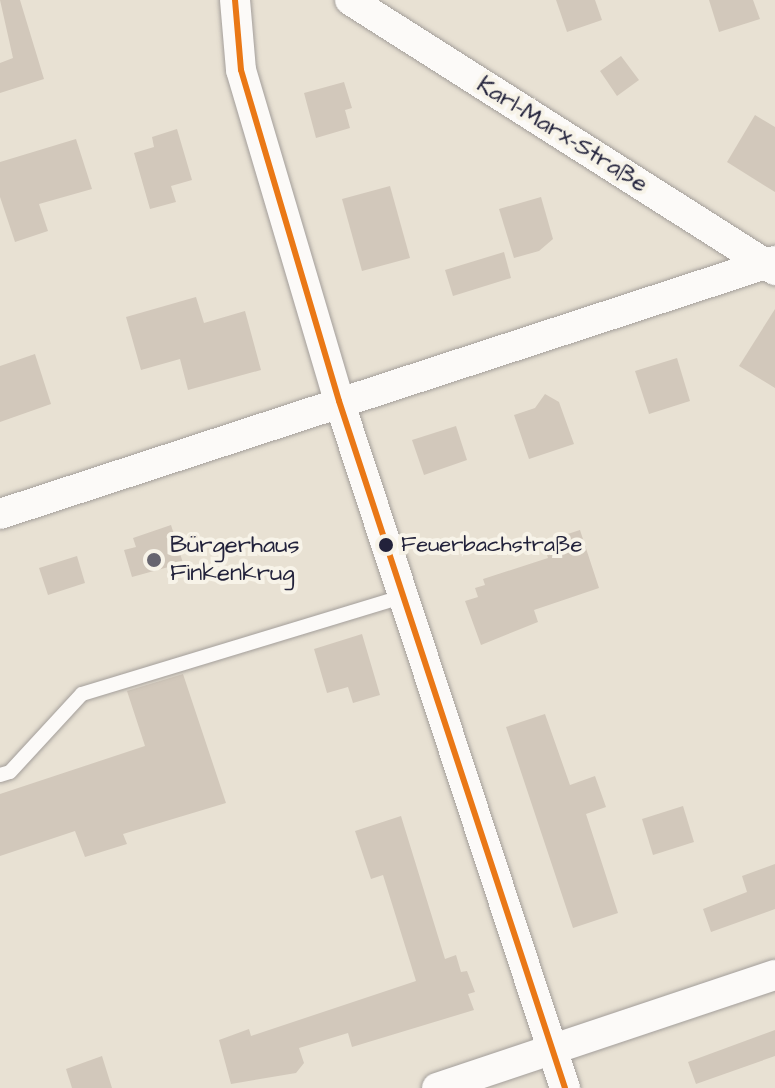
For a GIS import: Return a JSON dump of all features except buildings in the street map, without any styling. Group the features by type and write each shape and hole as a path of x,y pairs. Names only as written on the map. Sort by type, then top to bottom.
{"street":[{"path":"235,0 241,70 339,401 565,1088"},
{"name":"Karl-Marx-Straße","path":"350,0 772,265"},
{"path":"0,514 339,401 772,265"},
{"path":"437,1088 775,975"}],"lane":[{"path":"0,775 10,772 82,694 405,596"}],"transit line":[{"path":"235,0 241,70 339,401 565,1088"}],"place":[{"name":"Feuerbachstraße","path":"386,545"},
{"name":"Bürgerhaus Finkenkrug","path":"154,560"}]}
